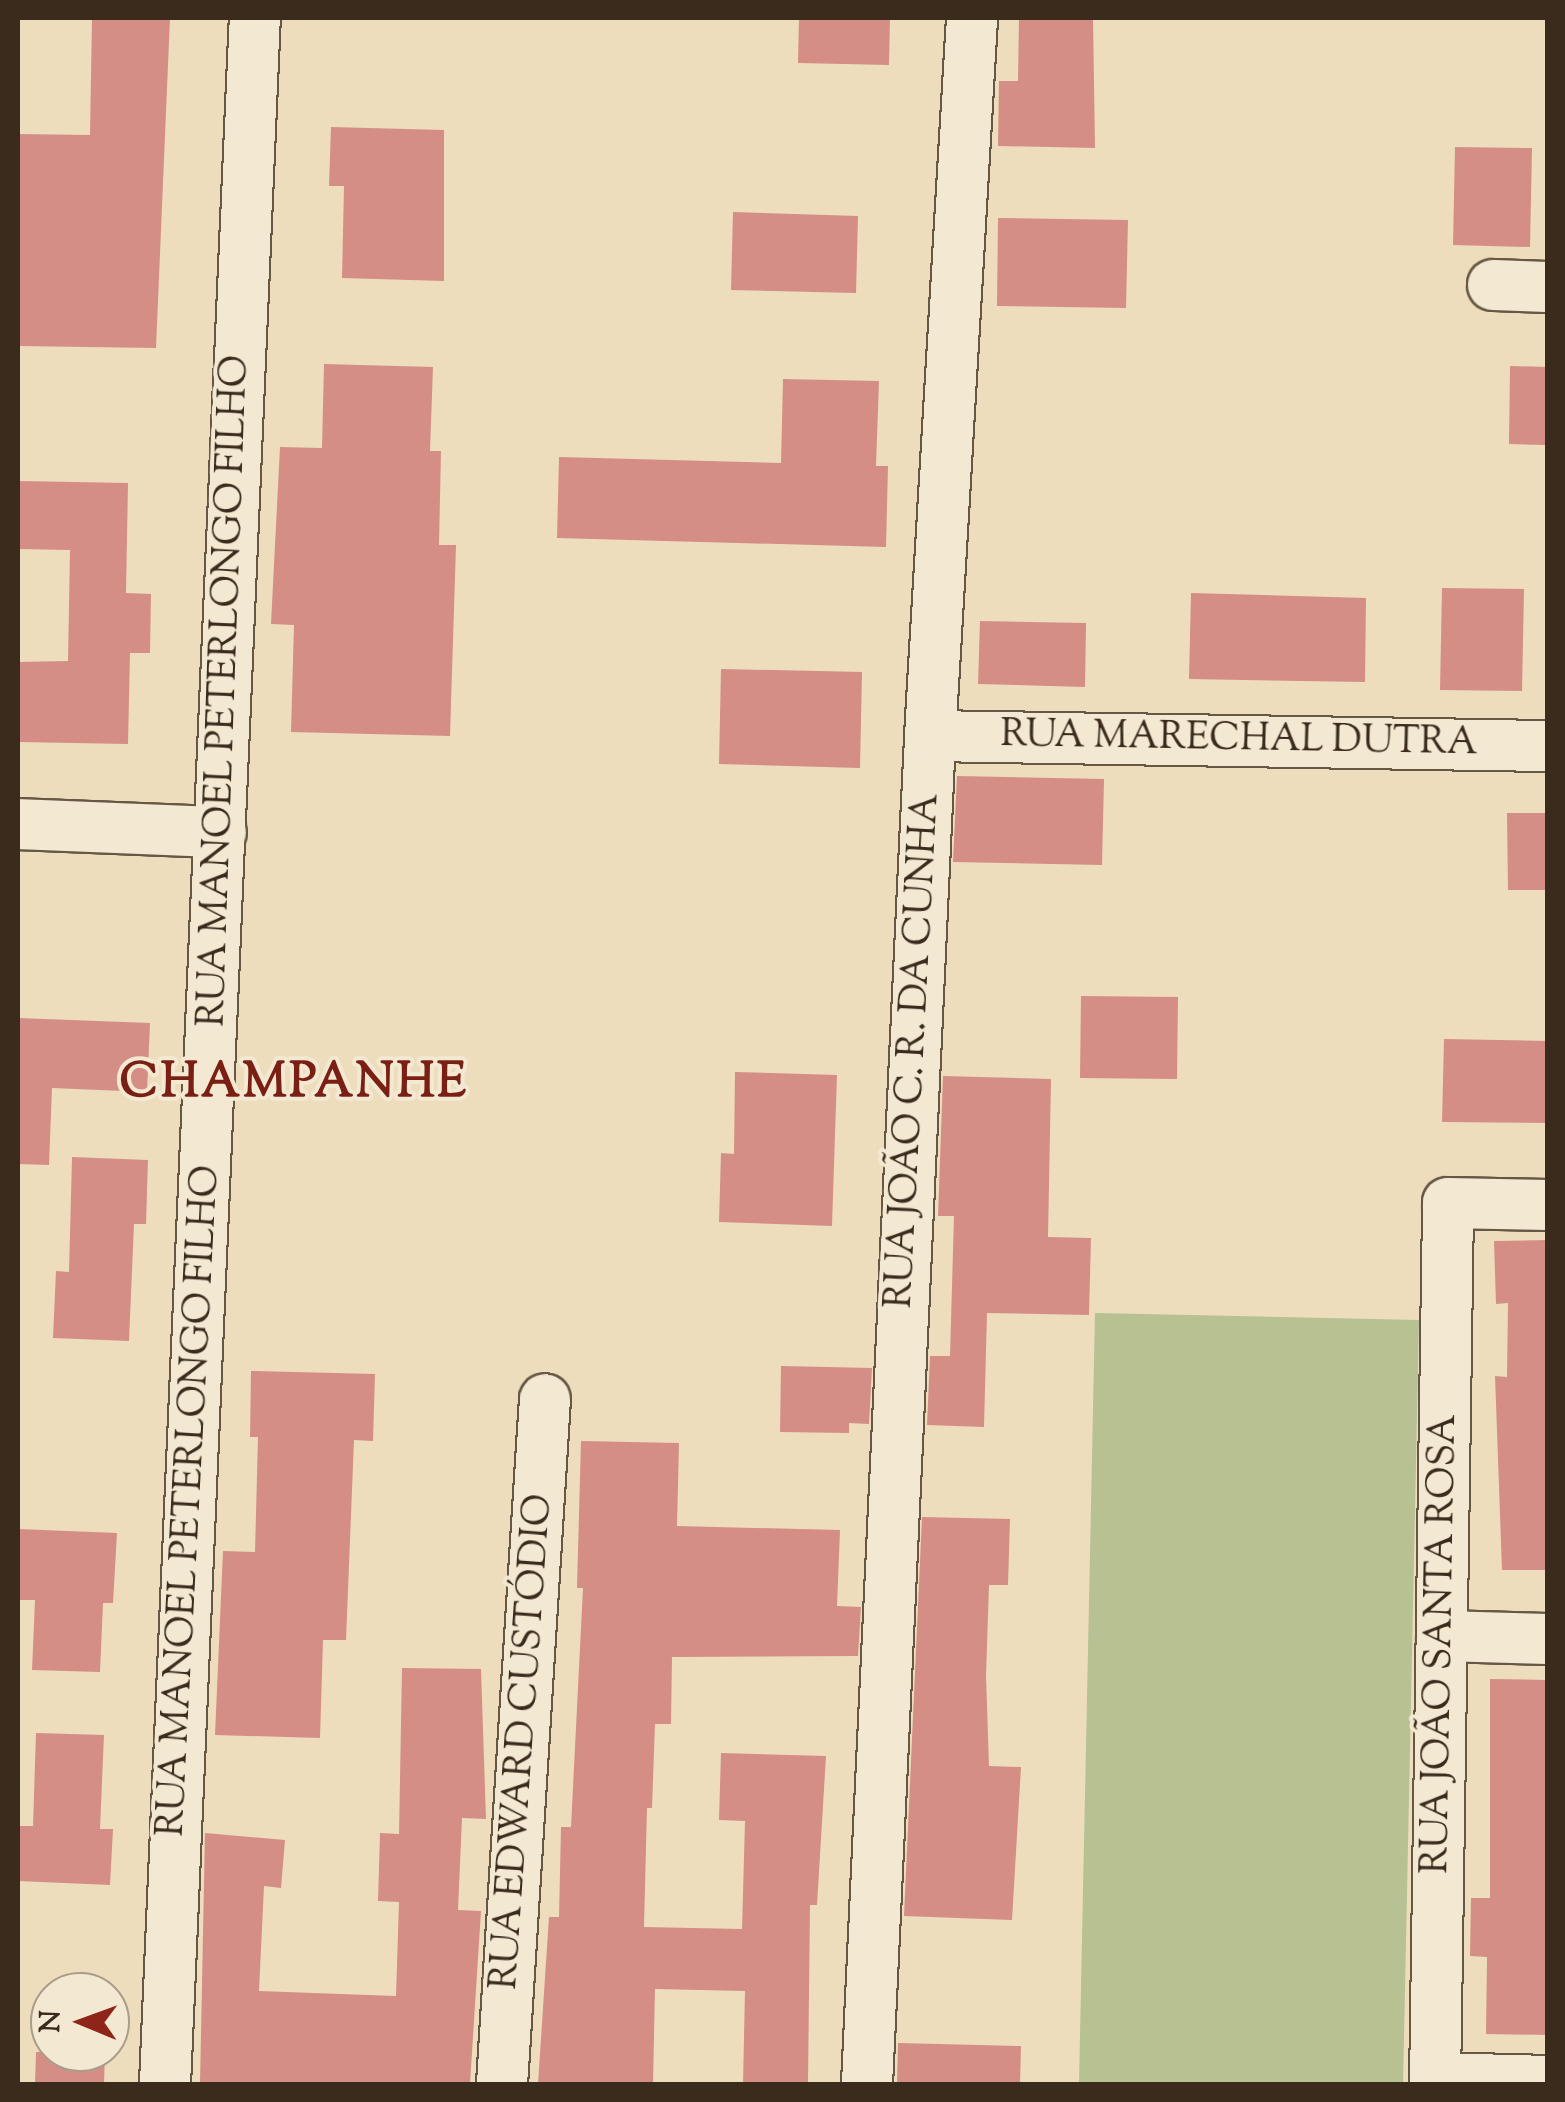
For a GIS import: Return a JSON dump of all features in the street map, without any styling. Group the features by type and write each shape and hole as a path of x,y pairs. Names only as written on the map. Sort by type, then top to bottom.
{"street":[{"name":"RUA MANOEL PETERLONGO FILHO","path":"165,2084 255,18"},
{"name":"RUA JOÃO C. R. DA CUNHA","path":"867,2084 930,736 972,18"},
{"path":"1493,285 1548,287"},
{"name":"RUA MARECHAL DUTRA","path":"930,736 1548,746"},
{"path":"18,824 221,832"},
{"name":"RUA JOÃO SANTA ROSA","path":"1435,2081 1448,1203 1548,1205"},
{"name":"RUA EDWARD CUSTÓDIO","path":"502,2084 546,1399"},
{"path":"1442,1636 1548,1639"},
{"path":"1435,2081 1548,2080"}],"green space":[{"path":"1095,1313 1419,1320 1403,2084 1079,2084"}],"building":[{"path":"92,18 170,18 156,348 18,346 18,134 90,135"},
{"path":"799,18 890,18 889,65 798,63"},
{"path":"1019,18 1093,18 1095,148 998,146 999,81 1018,81"},
{"path":"331,127 444,130 444,281 342,278 344,186 329,186"},
{"path":"1455,147 1532,148 1530,247 1453,245"},
{"path":"733,212 858,216 856,293 731,290"},
{"path":"998,218 1128,220 1126,308 997,306"},
{"path":"324,364 433,367 430,451 441,451 439,545 456,545 450,736 291,732 294,625 271,624 280,447 322,448"},
{"path":"1510,366 1548,367 1548,445 1509,444"},
{"path":"783,379 879,381 876,466 888,466 886,547 557,538 559,457 781,463"},
{"path":"18,481 128,483 126,593 151,594 150,653 130,653 128,744 18,742 18,662 68,661 70,550 18,549"},
{"path":"1442,588 1524,589 1522,691 1440,690"},
{"path":"1191,593 1366,598 1365,682 1189,679"},
{"path":"980,621 1086,623 1085,687 978,684"},
{"path":"721,669 862,672 860,768 719,764"},
{"path":"957,776 1104,779 1102,865 953,862"},
{"path":"1507,813 1548,813 1548,890 1508,890"},
{"path":"1081,996 1178,997 1177,1079 1080,1078"},
{"path":"18,1018 150,1023 147,1092 52,1088 49,1165 18,1164"},
{"path":"1444,1039 1548,1041 1548,1123 1442,1122"},
{"path":"735,1072 837,1075 832,1226 719,1222 721,1153 734,1154"},
{"path":"943,1076 1051,1079 1048,1237 1091,1238 1089,1315 987,1313 984,1427 927,1425 930,1356 950,1356 954,1216 938,1216"},
{"path":"72,1157 148,1160 146,1224 134,1224 129,1341 53,1338 56,1271 69,1272"},
{"path":"1548,1240 1548,1570 1502,1570 1495,1376 1507,1377 1508,1303 1496,1304 1494,1241"},
{"path":"781,1366 872,1368 869,1424 849,1423 849,1433 780,1432"},
{"path":"251,1371 375,1374 373,1441 354,1440 346,1640 323,1640 320,1738 215,1735 223,1551 255,1552 258,1437 250,1437"},
{"path":"581,1441 679,1443 677,1526 840,1530 837,1606 861,1607 858,1656 672,1657 671,1724 655,1724 652,1808 647,1808 644,1927 742,1929 745,1821 719,1820 721,1753 826,1756 817,1905 810,1905 808,2084 743,2084 745,1991 655,1989 653,2084 538,2084 549,1917 559,1917 561,1827 571,1827 583,1588 577,1588"},
{"path":"922,1517 1010,1519 1008,1585 989,1585 986,1675 989,1766 1021,1767 1012,1920 904,1916"},
{"path":"18,1529 117,1533 113,1603 103,1603 100,1672 32,1670 35,1600 18,1600"},
{"path":"402,1668 481,1669 486,1819 462,1818 458,1910 481,1911 470,2084 200,2084 205,1833 285,1840 281,1888 264,1886 259,1991 396,1996 399,1902 378,1901 380,1833 399,1834"},
{"path":"1490,1679 1548,1680 1548,2035 1486,2034 1487,1957 1470,1956 1471,1898 1490,1898"},
{"path":"36,1733 104,1735 100,1829 113,1829 110,1885 18,1881 18,1826 33,1826"},
{"path":"898,2043 1021,2046 1020,2084 897,2084"},
{"path":"35,2072 104,2072 104,2084 35,2084"}],"district":[{"name":"CHAMPANHE","path":"294,1085"}]}
